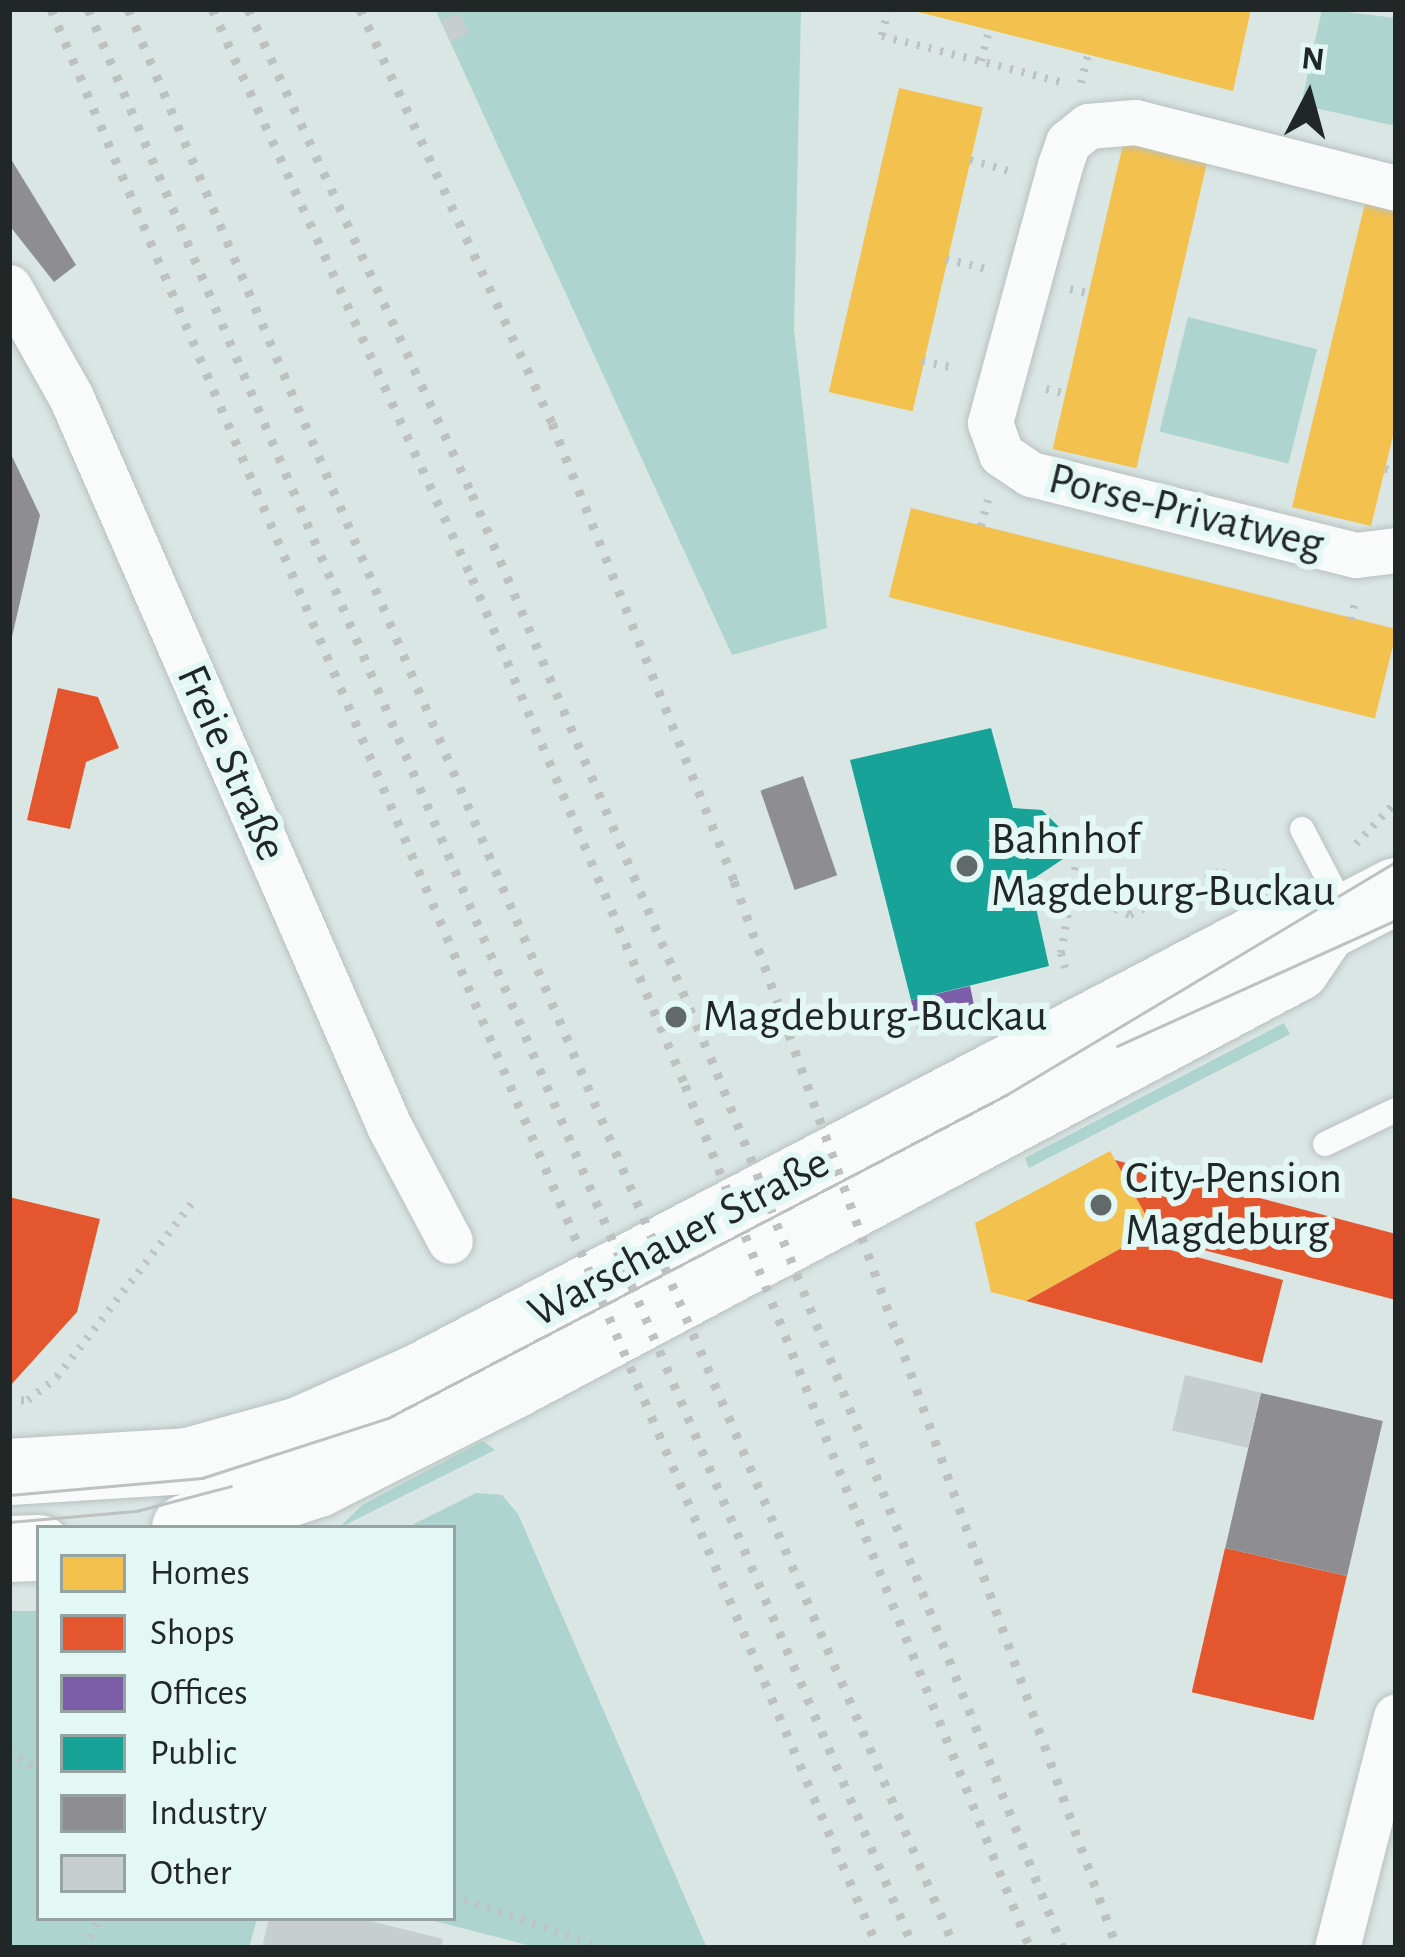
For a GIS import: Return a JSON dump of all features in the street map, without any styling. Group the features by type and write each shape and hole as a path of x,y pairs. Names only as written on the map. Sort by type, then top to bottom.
{"main road":[{"name":"Warschauer Straße","path":"9,1472 188,1461 300,1430 417,1378 1277,928 1356,911"},
{"name":"Warschauer Straße","path":"194,1525 318,1484 556,1363 1297,968 1356,911"}],"street":[{"path":"1084,106 1396,188"},
{"name":"Porse-Privatweg","path":"1084,106 1060,165 990,423 1001,454 1031,474 1356,555 1396,550"},
{"name":"Freie Straße","path":"9,287 70,397 389,1126 450,1241"},
{"path":"1337,1948 1396,1716"}],"lane":[{"path":"1301,829 1356,911"},
{"path":"1324,1144 1396,1109"}],"path":[{"path":"888,9 882,36 981,61 1084,106 1088,55"},
{"path":"981,61 989,32"},
{"path":"1065,968 1081,836 1066,832"},
{"path":"1071,892 1130,914 1221,871 1232,883"},
{"path":"9,1401 28,1400 57,1377 195,1199"},
{"path":"9,1752 36,1767"},
{"path":"456,1897 603,1948"}],"shaded area":[{"path":"435,9 801,9 794,329 827,628 732,655"},
{"path":"1322,9 1396,18 1396,126 1301,105"},
{"path":"1188,317 1317,349 1289,464 1159,431"},
{"path":"1284,1023 1290,1034 1029,1168 1025,1158"},
{"path":"483,1441 495,1450 342,1525 362,1505"},
{"path":"476,1493 502,1495 518,1514 707,1948 539,1948 435,1921 456,1921 456,1525 412,1525"},
{"path":"9,1611 36,1611 36,1921 256,1921 249,1948 9,1948"}],"building: Homes":[{"path":"906,9 1251,9 1233,91"},
{"path":"899,88 983,107 913,411 829,392"},
{"path":"1124,140 1208,159 1136,468 1053,449"},
{"path":"1365,203 1396,210 1396,424 1371,526 1292,507"},
{"path":"911,508 1396,629 1375,718 889,597"},
{"path":"1110,1151 1154,1230 1026,1301 991,1292 975,1223"}],"building: Shops":[{"path":"58,688 98,697 119,748 86,762 70,829 27,820"},
{"path":"1115,1160 1396,1234 1396,1300 1161,1239 1159,1247 1283,1280 1262,1363 1026,1301 1154,1230"},
{"path":"9,1197 100,1219 77,1312 9,1387"},
{"path":"1225,1548 1347,1576 1314,1720 1192,1692"}],"building: Offices":[{"path":"970,986 974,1005 919,1034 911,1000"}],"building: Public":[{"name":"Bahnhof Magdeburg-Buckau","path":"991,728 1013,808 1042,810 1065,833 1063,859 1030,881 1049,966 911,1000 850,760"}],"building: Industry":[{"path":"9,156 76,265 54,282 9,225"},
{"path":"9,450 40,515 11,641 9,641"},
{"path":"803,776 837,875 795,890 760,791"},
{"path":"1261,1393 1383,1421 1347,1576 1225,1548"}],"building: Other":[{"path":"460,13 469,33 451,41 442,21"},
{"path":"1185,1375 1261,1393 1248,1448 1172,1431"},
{"path":"268,1921 370,1921 443,1939 441,1948 262,1948"}],"tram line":[{"path":"9,1495 202,1478 388,1418 1006,1095 1396,862"},
{"path":"1117,1046 1396,920"},
{"path":"9,1522 136,1511 231,1486"}],"railway":[{"path":"51,9 878,1948"},
{"path":"88,9 914,1948"},
{"path":"128,9 955,1948"},
{"path":"212,9 472,578 685,1085 1030,1948"},
{"path":"248,9 472,494 717,1073 1063,1948"},
{"path":"360,9 552,423 734,881 1117,1948"}],"place":[{"name":"Bahnhof Magdeburg-Buckau","path":"967,866"},
{"name":"Magdeburg-Buckau","path":"676,1017"},
{"name":"City-Pension Magdeburg","path":"1101,1205"}]}
